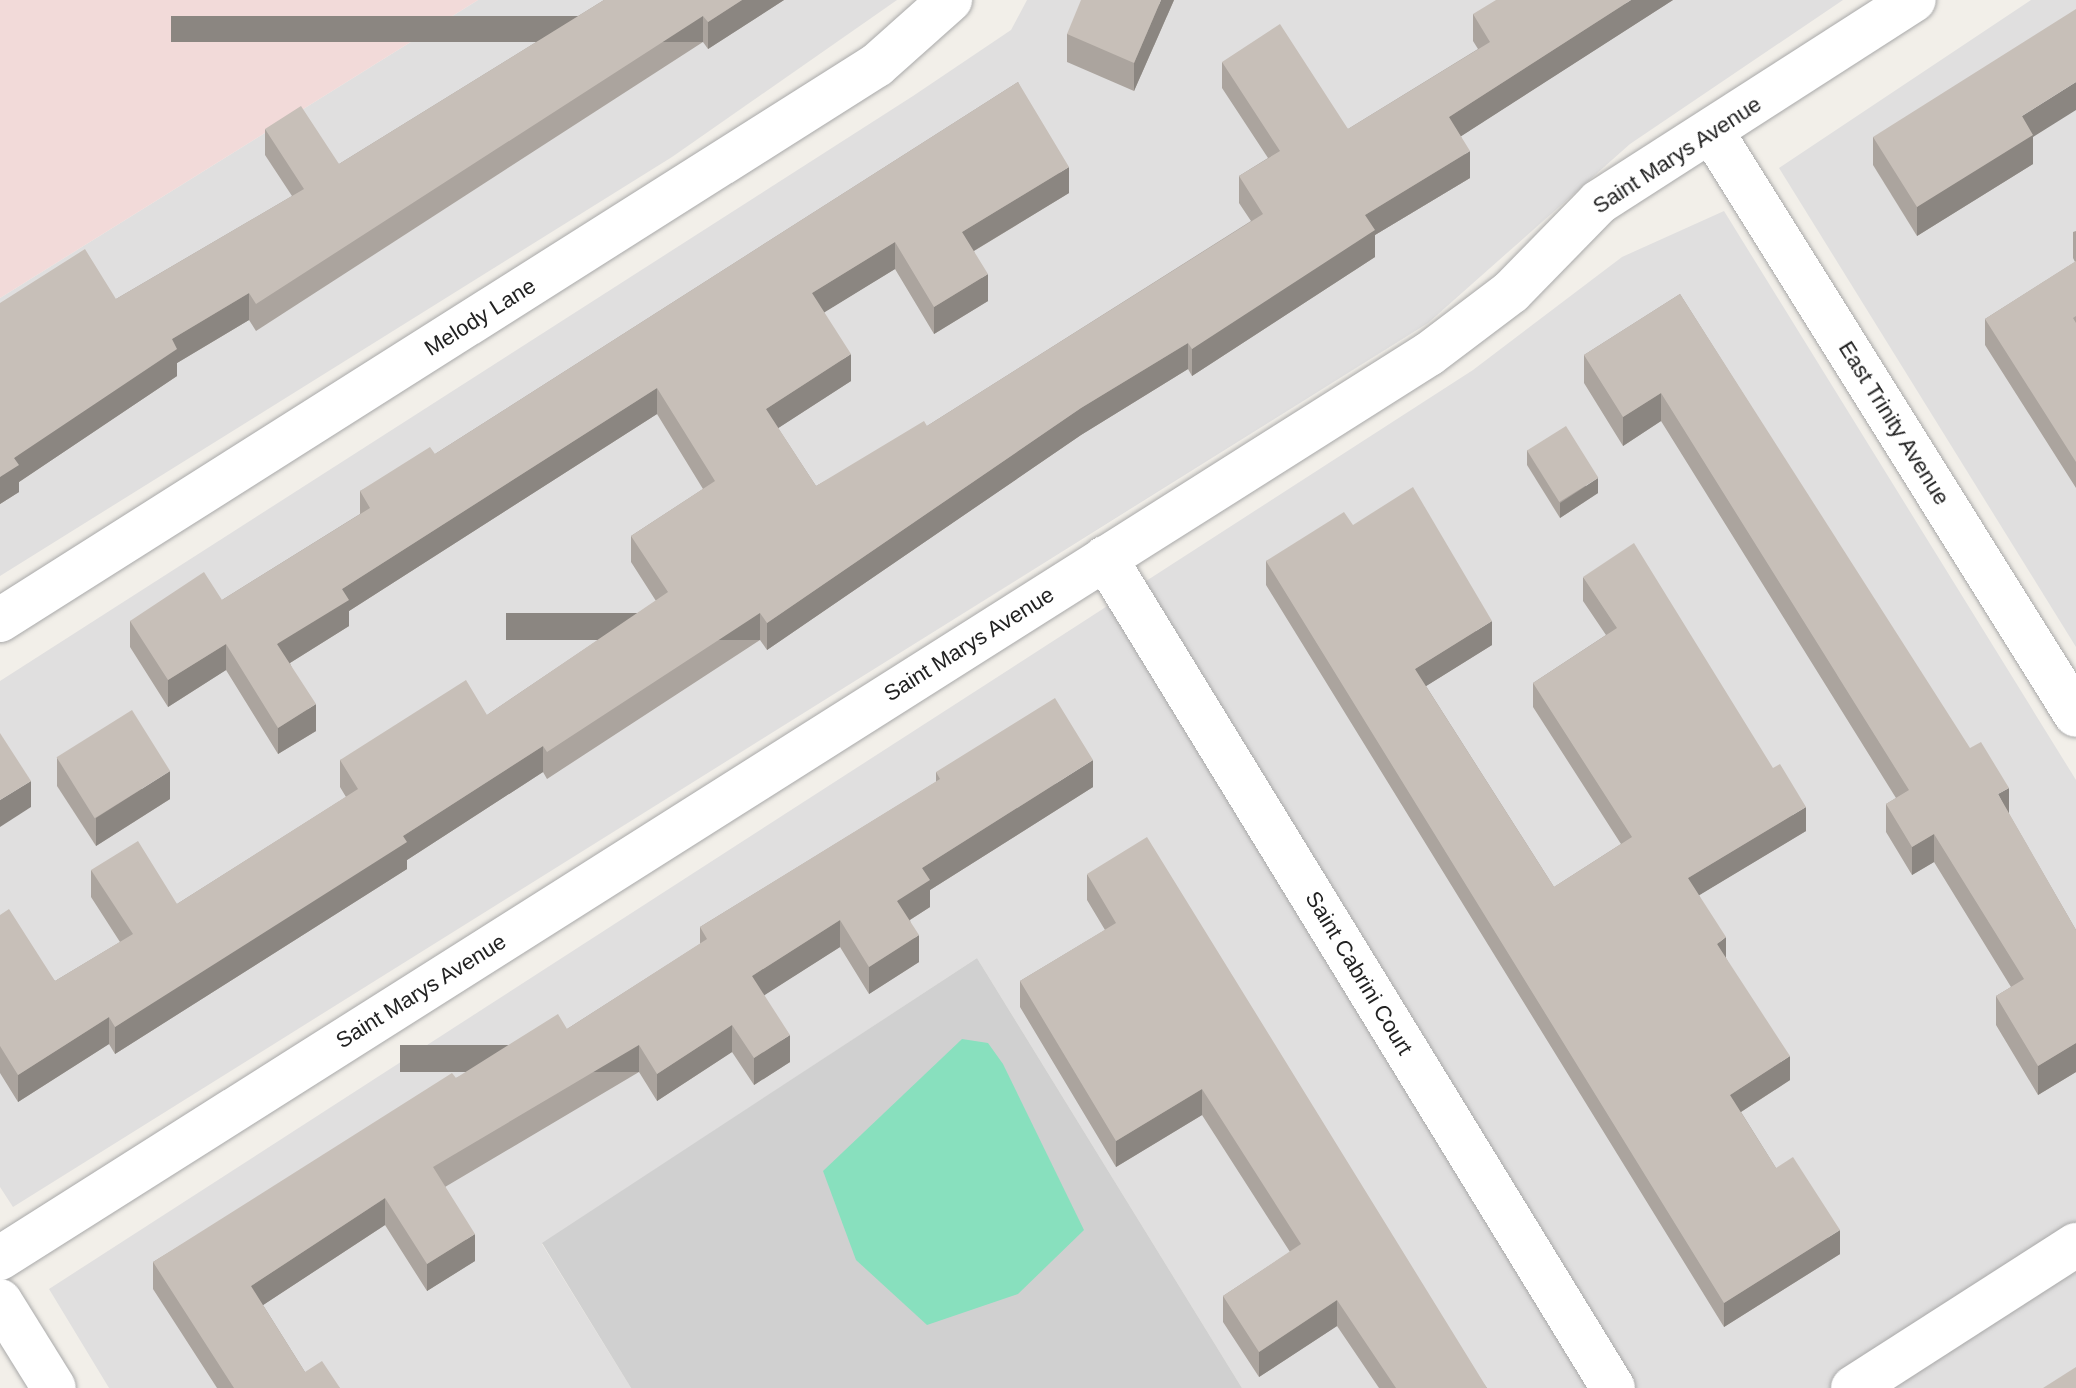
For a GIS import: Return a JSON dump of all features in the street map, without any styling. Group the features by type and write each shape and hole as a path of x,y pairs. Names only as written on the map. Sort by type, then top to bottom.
{"street":[{"name":"Melody Lane","path":"0,620 877,65 950,0"},
{"name":"Saint Marys Avenue","path":"0,1258 1429,354 1511,292 1599,202 1914,0"},
{"name":"East Trinity Avenue","path":"1712,132 2076,715"},
{"name":"Saint Cabrini Court","path":"1105,558 1613,1388"},
{"path":"1853,1388 2076,1245"},
{"path":"0,1301 54,1388"}],"shaded area":[{"path":"0,0 478,0 0,298"},
{"path":"478,0 897,0 672,157 0,576 0,298"},
{"path":"1027,0 1843,0 1630,144 1428,323 13,1207 0,1187 0,681 913,96 1011,30"},
{"path":"2031,0 2076,0 2076,647 1779,168"},
{"path":"1724,211 2076,780 2076,1388 1242,1388 977,958 542,1244 631,1388 109,1388 49,1289 1473,370 1622,257"},
{"path":"977,958 1242,1388 631,1388 542,1243"}],"green space":[{"path":"962,1039 988,1043 1003,1064 1084,1230 1018,1294 927,1325 856,1260 823,1171"}],"building":[{"path":"604,0 742,0 708,22 703,16 256,304 249,293 172,339 177,349 14,458 19,465 0,477 0,303 85,249 116,299 304,189 265,129 301,106 339,164"},
{"path":"1081,0 1161,0 1134,63 1067,34"},
{"path":"1496,0 1631,0 1449,117 1470,151 1365,215 1375,230 1192,349 1188,343 1081,408 767,623 760,613 547,752 543,746 403,836 407,842 115,1027 109,1017 18,1075 0,1046 0,915 9,909 55,981 133,934 91,870 138,841 177,904 358,789 340,760 466,680 487,715 668,592 631,536 715,481 657,388 342,589 349,600 277,644 316,704 278,728 226,644 168,680 130,621 204,572 222,600 370,508 360,491 430,447 435,454 1018,82 1069,167 962,232 988,274 934,307 895,242 812,293 851,354 766,409 816,486 924,421 927,426 1263,214 1239,176 1280,151 1222,62 1280,24 1348,129 1490,42 1473,14"},
{"path":"2076,9 2076,82 2022,116 2033,135 1917,207 1873,137"},
{"path":"2076,261 2076,316 2073,318 2076,323 2076,462 1985,319"},
{"path":"1680,294 1970,748 1981,742 2009,788 1998,794 2076,930 2076,1043 2038,1066 1996,996 2024,979 1934,834 1912,847 1886,804 1909,790 1661,393 1623,417 1584,355"},
{"path":"1566,426 1598,478 1559,502 1527,450"},
{"path":"1413,487 1492,621 1415,669 1554,887 1632,837 1533,683 1617,628 1583,577 1634,543 1773,768 1780,764 1806,807 1688,878 1726,937 1717,944 1790,1056 1730,1095 1776,1168 1793,1157 1840,1230 1724,1303 1266,561 1344,512 1353,525"},
{"path":"1055,698 1093,760 922,868 930,880 897,901 919,935 869,967 840,920 752,976 790,1035 754,1058 732,1025 657,1074 639,1045 433,1167 475,1234 427,1264 385,1198 251,1286 305,1372 322,1361 340,1388 234,1388 153,1262 452,1073 456,1078 558,1014 567,1029 707,939 700,927 940,779 936,772"},
{"path":"132,710 170,771 95,818 57,757"},
{"path":"0,733 31,781 0,800"},
{"path":"1147,837 1487,1388 1396,1388 1337,1300 1259,1352 1223,1296 1301,1244 1202,1089 1116,1141 1020,981 1116,923 1087,874"},
{"path":"2076,1367 2076,1388 2043,1388"}]}
